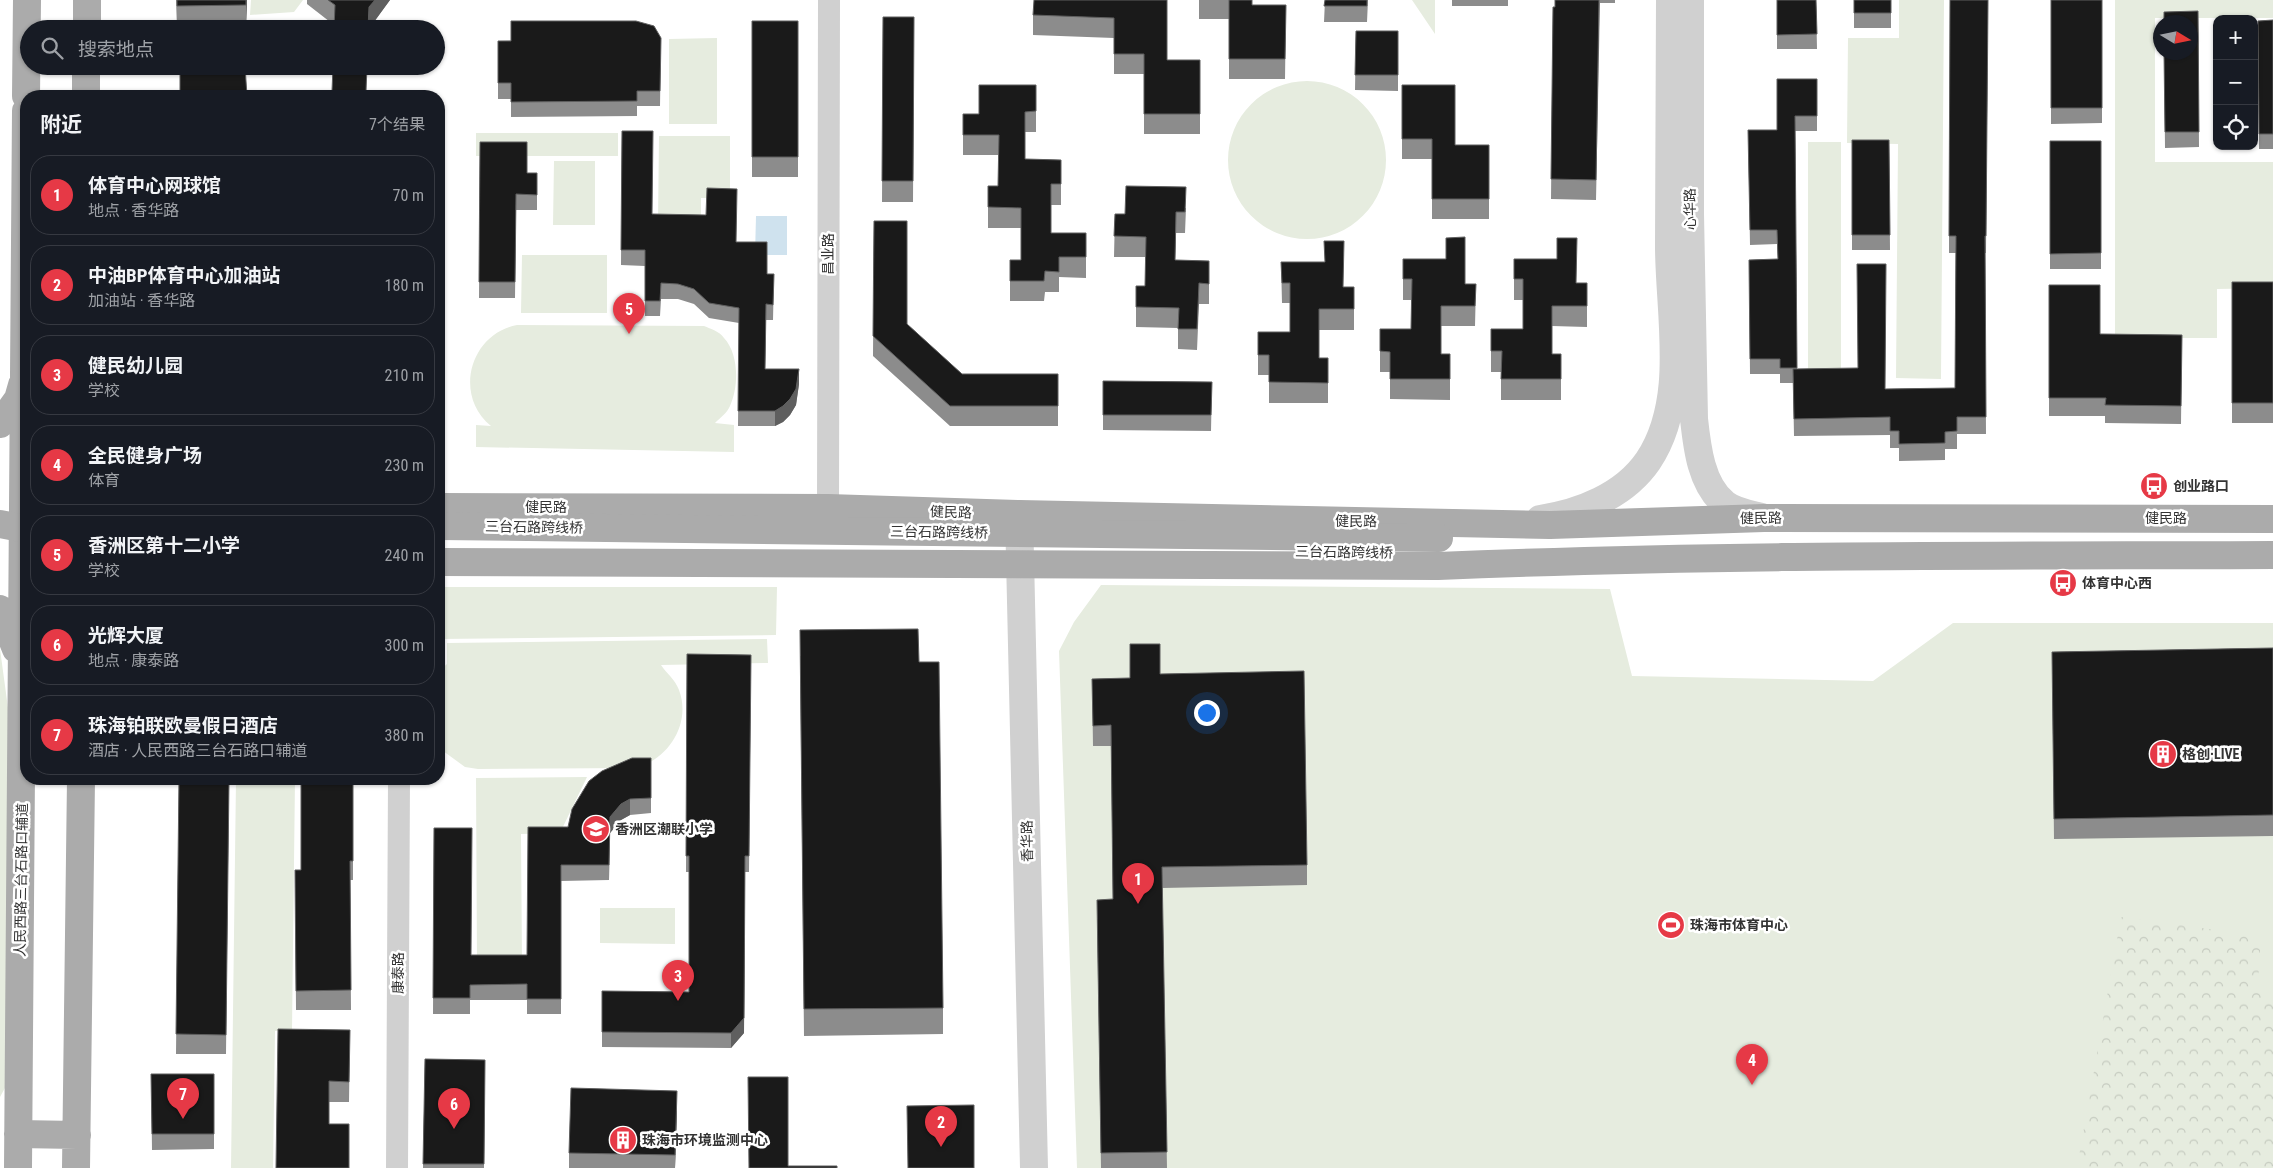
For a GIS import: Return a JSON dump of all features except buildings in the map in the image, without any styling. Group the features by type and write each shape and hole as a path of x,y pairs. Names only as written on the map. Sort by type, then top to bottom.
{"main road":[{"path":"27,0 27,20"},
{"path":"87,0 87,20"},
{"path":"26,75 26,90"},
{"path":"86,75 86,90"},
{"path":"0,424 18,400 20,393"},
{"path":"0,506 20,510"},
{"name":"健民路","path":"445,507 828,508 1019,514 1550,525 1764,518 2273,519"},
{"path":"0,524 20,528"},
{"path":"1439,545 1550,525"},
{"name":"三台石路跨线桥","path":"445,526 1439,545"},
{"name":"三台石路跨线桥","path":"445,543 1439,545"},
{"path":"1439,545 1555,561"},
{"path":"445,562 1438,566 1555,561 2273,555"},
{"path":"0,608 17,649 20,664"},
{"name":"人民西路三台石路口辅道","path":"18,1168 22,785"},
{"path":"76,1168 81,785"},
{"path":"18,1134 77,1135"}],"street":[{"name":"昌业路","path":"828,0 828,508"},
{"name":"心华路","path":"1504,524 1549,518 1585,508 1629,482 1648,462 1662,433 1673,372 1669,251 1670,0"},
{"name":"心华路","path":"1690,0 1690,214 1694,419 1702,466 1712,489 1726,505 1740,512 1764,518"},
{"name":"香华路","path":"1019,514 1034,1168"},
{"path":"979,563 991,566 1008,576 1017,592 1021,612"},
{"path":"1021,612 1026,592 1035,578 1049,568 1062,564"},
{"name":"康泰路","path":"397,1168 399,785"}],"green space":[{"path":"251,0 303,0 294,12 250,15"},
{"path":"1412,0 1435,0 1435,34"},
{"path":"1899,0 1944,0 1941,379 1896,378 1898,144 1847,143 1848,38 1899,38"},
{"path":"2115,0 2273,0 2273,18 2258,18 2258,15 2213,15 2213,18 2198,18 2198,15 2153,15 2153,60 2155,60 2155,162 2273,162 2273,288 2217,289 2217,338 2115,338"},
{"path":"717,38 717,124 669,124 669,39"},
{"path":"1299,81 1315,81 1330,84 1344,90 1363,104 1373,116 1383,137 1386,160 1383,183 1373,204 1363,216 1351,226 1330,236 1315,239 1299,239 1284,236 1263,226 1241,204 1231,183 1228,168 1228,152 1231,137 1241,116 1263,94 1284,84"},
{"path":"476,133 618,133 618,156 476,156"},
{"path":"659,136 730,136 730,198 701,198 701,223 658,222"},
{"path":"1808,142 1841,142 1841,374 1808,374"},
{"path":"554,161 595,161 595,225 553,225"},
{"path":"522,255 607,255 607,313 521,313"},
{"path":"517,325 704,326 717,332 729,345 733,353 736,380 730,406 715,423 734,425 734,452 476,447 476,425 491,426 479,413 472,398 470,383 472,367 478,353 488,340 501,331"},
{"name":"珠海市体育中心","path":"1101,585 1610,589 1632,676 1873,681 1953,623 2273,623 2273,1168 1077,1168 1059,651 1074,622"},
{"path":"445,587 777,587 776,635 445,639"},
{"path":"767,639 768,663 661,665 679,690 682,716 674,740 666,750 645,764 633,768 478,769 465,767 445,752 445,666 447,664 447,643"},
{"path":"0,649 13,745 6,1086 0,1097"},
{"path":"587,777 560,833 521,834 522,964 477,965 476,778"},
{"path":"236,785 295,785 292,1031 275,1031 273,1168 231,1168"},
{"path":"600,908 675,908 675,944 600,943"},
{"path":"2121,917 2261,936 2258,983 2273,999 2273,1168 2077,1168"}],"water":[{"path":"756,216 787,216 787,255 755,255"}],"place":[{"name":"香洲区第十二小学","path":"629,334"},
{"name":"创业路口","path":"2154,486"},
{"name":"体育中心西","path":"2063,583"},
{"name":"格创·LIVE","path":"2163,754"},
{"name":"香洲区潮联小学","path":"596,829"},
{"name":"体育中心网球馆","path":"1138,904"},
{"name":"珠海市体育中心","path":"1671,925"},
{"name":"健民幼儿园","path":"678,1001"},
{"name":"全民健身广场","path":"1752,1085"},
{"name":"珠海铂联欧曼假日酒店","path":"183,1119"},
{"name":"光辉大厦","path":"454,1129"},
{"name":"珠海市环境监测中心","path":"623,1140"},
{"name":"中油BP体育中心加油站","path":"941,1147"}]}
